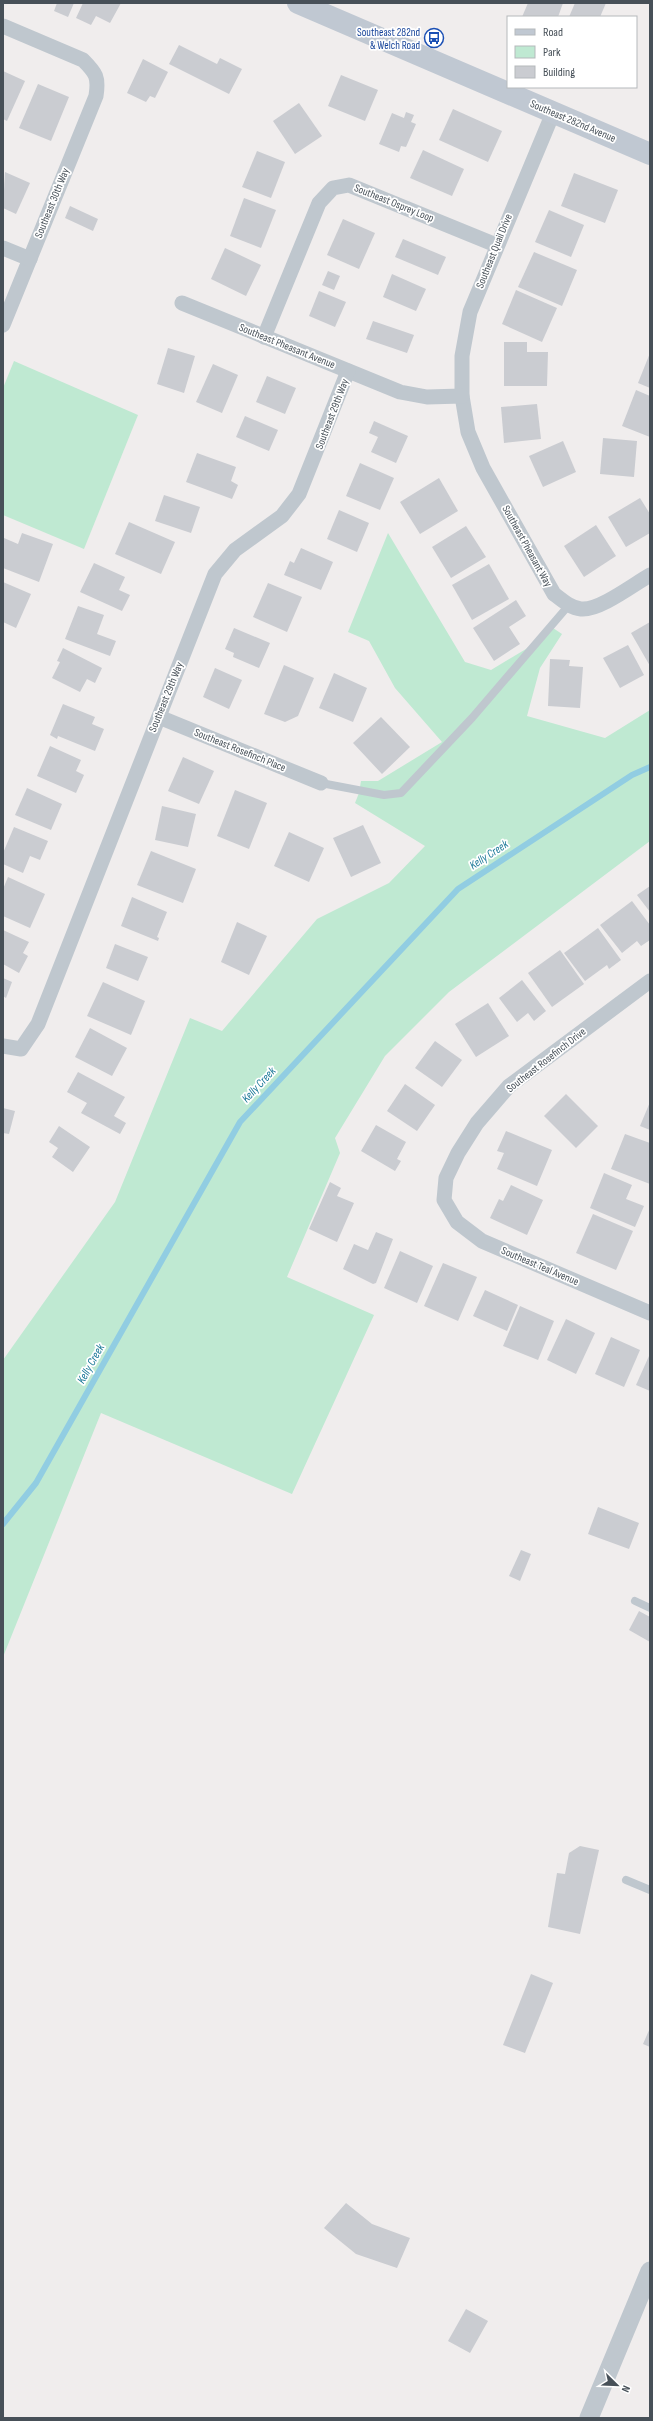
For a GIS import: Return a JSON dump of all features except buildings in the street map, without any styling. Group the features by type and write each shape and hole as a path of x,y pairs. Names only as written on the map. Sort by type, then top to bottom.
{"main road":[{"name":"Southeast 282nd Avenue","path":"300,3 650,154"}],"street":[{"name":"Southeast 30th Way","path":"3,26 83,60 92,69 99,81 96,96 3,325"},
{"name":"Southeast Quail Drive","path":"462,396 462,356 470,312 496,245 553,113"},
{"name":"Southeast Osprey Loop","path":"264,337 319,203 333,188 349,185 371,192 496,245"},
{"path":"3,248 30,259"},
{"name":"Southeast Pheasant Avenue","path":"182,303 400,392 427,397 462,396"},
{"name":"Southeast 29th Way","path":"3,1046 21,1049 38,1024 215,574 235,550 282,516 299,494 348,371"},
{"name":"Southeast Pheasant Way","path":"462,396 468,432 483,468 554,594 569,605 582,609 598,606 650,575"},
{"name":"Southeast Rosefinch Place","path":"158,717 321,783"},
{"name":"Southeast Rosefinch Drive","path":"444,1200 446,1178 458,1153 477,1123 509,1086 650,981"},
{"name":"Southeast Teal Avenue","path":"444,1200 458,1222 482,1240 648,1307"},
{"path":"589,2418 650,2271"}],"lane":[{"path":"321,783 384,795 401,793 412,784 472,718 569,605"},
{"path":"635,1601 650,1608"},
{"path":"626,1880 650,1890"}],"green space":[{"path":"14,361 138,415 84,549 3,515 3,388"},
{"path":"388,533 465,662 491,670 526,649 553,628 562,634 540,668 527,716 605,738 650,710 650,841 449,992 385,1056 335,1138 340,1153 287,1277 374,1315 292,1494 101,1413 3,1657 3,1360 115,1202 190,1018 222,1031 317,919 389,883 425,846 355,803 359,793 361,781 378,781 442,742 395,688 369,641 348,632"}],"waterway":[{"name":"Kelly Creek","path":"3,1524 36,1483 240,1122 458,889 632,775 650,767"}],"place":[{"name":"Southeast 282nd & Welch Road","path":"434,38"}]}
